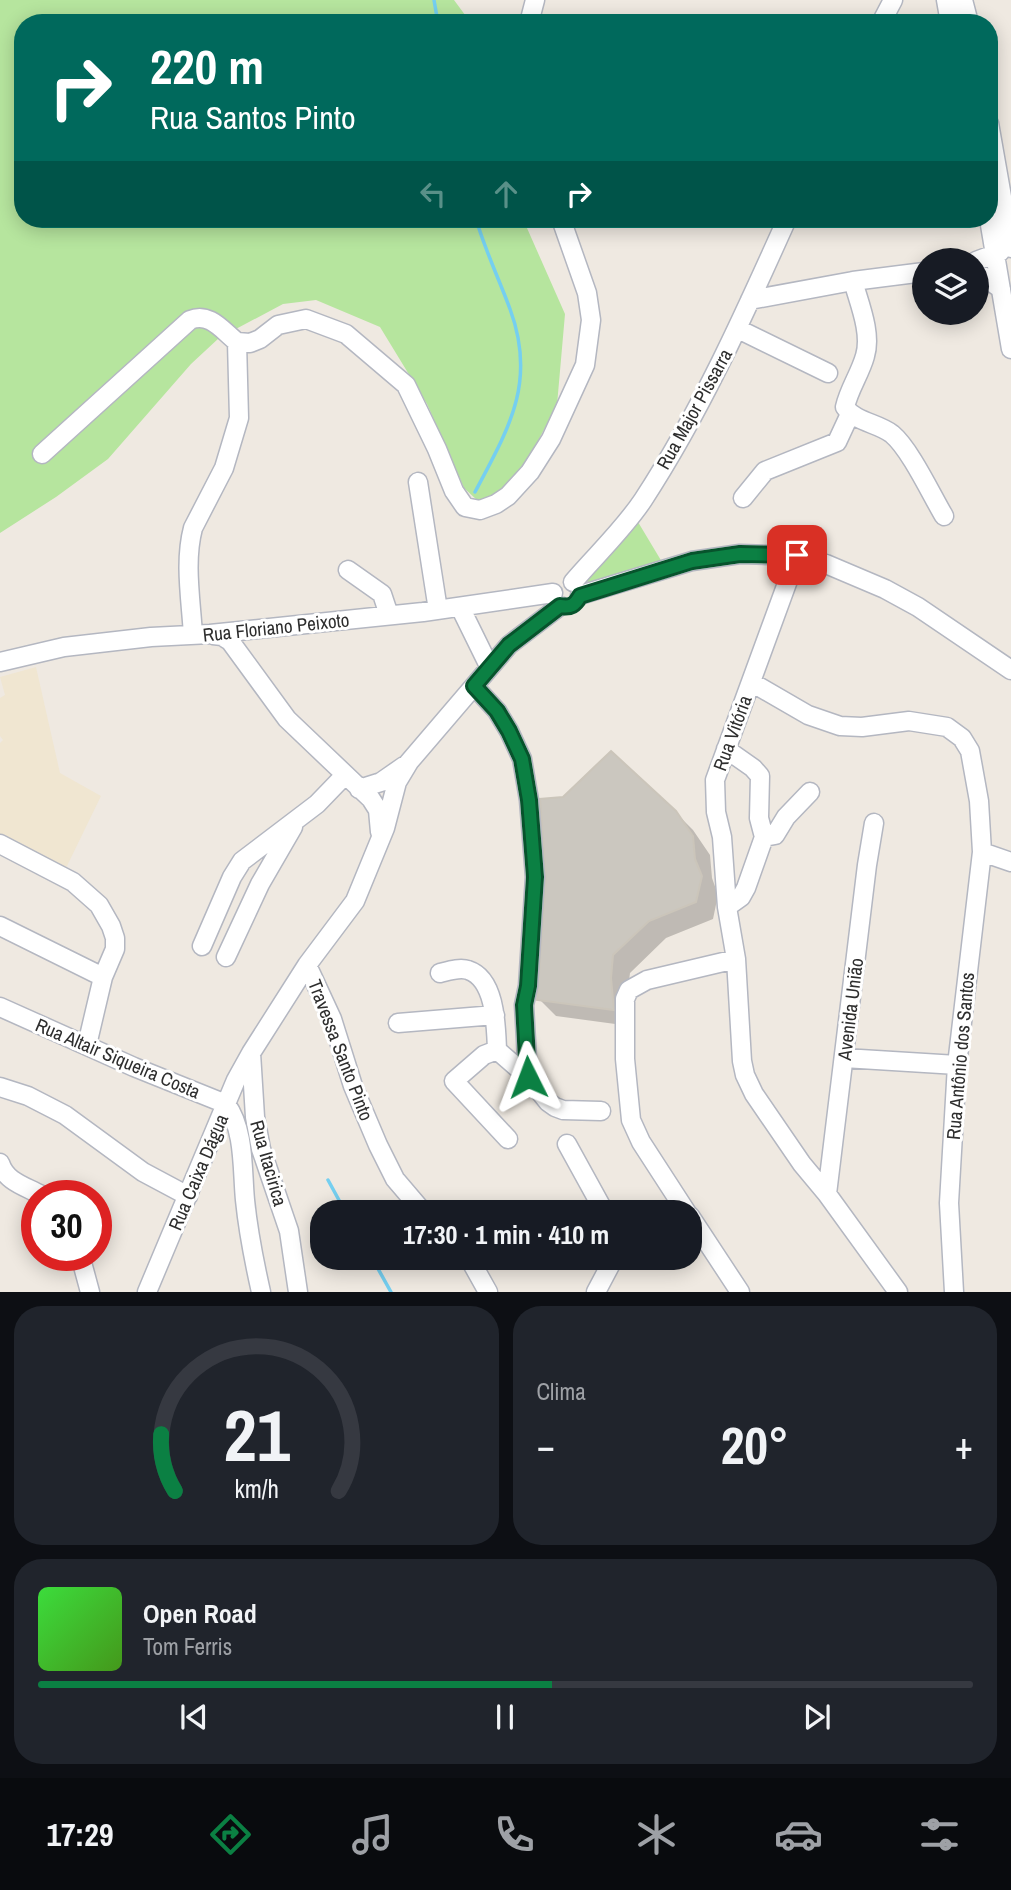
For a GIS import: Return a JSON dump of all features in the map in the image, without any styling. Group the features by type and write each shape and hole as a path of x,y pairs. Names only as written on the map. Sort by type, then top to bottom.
{"street":[{"path":"998,165 1008,211 1001,289 1011,349"},
{"path":"42,454 190,320 200,316 209,318 237,342 250,343 260,339 278,324 306,319 346,334 406,385 454,491 465,507 481,510 496,504 508,496 530,472 551,439 585,365 591,320 587,293 564,228"},
{"name":"Rua Major Pissarra","path":"577,589 642,502 706,394 783,228"},
{"path":"993,228 1003,251"},
{"path":"750,300 853,281 912,274"},
{"path":"762,275 764,287 775,295"},
{"path":"989,280 1001,289"},
{"path":"853,281 867,346 866,355 846,403 846,410 878,425 901,443 944,516"},
{"path":"738,329 828,373"},
{"path":"237,342 239,418 224,468 193,528 188,558 201,635 226,637 287,719 371,799 377,810 381,838"},
{"path":"743,498 765,471 838,442 850,414"},
{"path":"418,482 438,610"},
{"path":"359,789 381,782 410,762 489,666 557,600 560,582 577,589 692,561 740,554 797,555 885,589 918,607 1010,670"},
{"name":"Rua Vitória","path":"797,555 715,780 716,813 722,837 727,907 736,959 742,1061 754,1094 795,1154 898,1292"},
{"path":"348,570 382,594 390,615"},
{"name":"Rua Floriano Peixoto","path":"0,662 64,647 151,637 201,635 460,607 557,600"},
{"path":"460,607 489,666"},
{"path":"241,655 242,637 252,629"},
{"name":"Rua Antônio dos Santos","path":"751,682 808,715 840,726 862,727 909,721 947,727 962,738 970,751 982,852 957,1065 949,1203 954,1292"},
{"path":"474,686 497,711 509,731 522,759 529,800 535,877 528,986 524,1005 528,1077"},
{"path":"726,749 760,776 760,818 764,837 746,888 741,897 727,907"},
{"name":"Travessa Santo Pinto","path":"410,762 397,782 381,838 355,901 307,965 332,1019 353,1086 379,1145 395,1179 413,1200"},
{"path":"202,946 232,877 242,861 297,820 345,775"},
{"path":"764,837 775,835 786,817 810,792"},
{"path":"226,957 260,884 297,820"},
{"name":"Avenida União","path":"827,1194 874,823"},
{"path":"0,844 73,882 99,905 115,938 115,949 103,978 86,1045"},
{"path":"982,852 1011,862"},
{"path":"0,926 103,978"},
{"path":"679,1200 641,1142 631,1120 625,1059 625,999 629,990 647,979 736,959"},
{"path":"251,1053 307,965"},
{"path":"440,973 464,968 475,974 488,990 495,1014 497,1050 528,1077 548,1102 563,1110 601,1111"},
{"name":"Rua Altair Siqueira Costa","path":"0,1007 229,1109"},
{"path":"398,1023 495,1014"},
{"path":"497,1050 484,1055 454,1081 508,1139"},
{"name":"Rua Caixa Dágua","path":"147,1292 229,1109 251,1053"},
{"name":"Rua Itacirica","path":"251,1053 259,1139 289,1231 298,1292"},
{"path":"844,1058 957,1065"},
{"path":"0,1087 28,1096 65,1115 143,1172 188,1196"},
{"path":"229,1109 242,1157 245,1201 261,1292"},
{"path":"566,1144 598,1200"},
{"path":"0,1163 2,1171 11,1181 21,1186"},
{"path":"702,1235 740,1292"},
{"path":"476,1270 488,1292"},
{"path":"596,1292 608,1270"},
{"path":"84,1271 90,1292"}],"shaded area":[{"path":"36,667 60,773 101,796 66,868 0,835 0,743 3,740 0,736 0,698 5,695 0,677"}],"green space":[{"path":"0,0 454,0 464,14 14,14 14,228 527,228 565,314 557,405 513,488 496,499 477,500 464,488 427,404 380,327 316,300 283,304 219,338 191,364 108,459 0,533"},
{"path":"638,522 662,562 591,591 586,578"}],"building":[{"path":"611,751 676,811 693,836 695,859 702,876 696,902 649,921 613,955 611,978 614,1010 537,1000 546,878 540,799 563,797"}],"waterway":[{"path":"434,0 436,14"},
{"path":"475,492 508,425 520,382 521,359 518,335 510,309 479,228"},
{"path":"328,1180 339,1200"},
{"path":"379,1270 391,1292"}],"route":[{"path":"528,1077 524,1005 528,986 535,877 529,800 522,759 509,731 497,711 474,686 509,645 560,606 569,607 576,603 580,596 692,561 740,554 797,555"}]}
